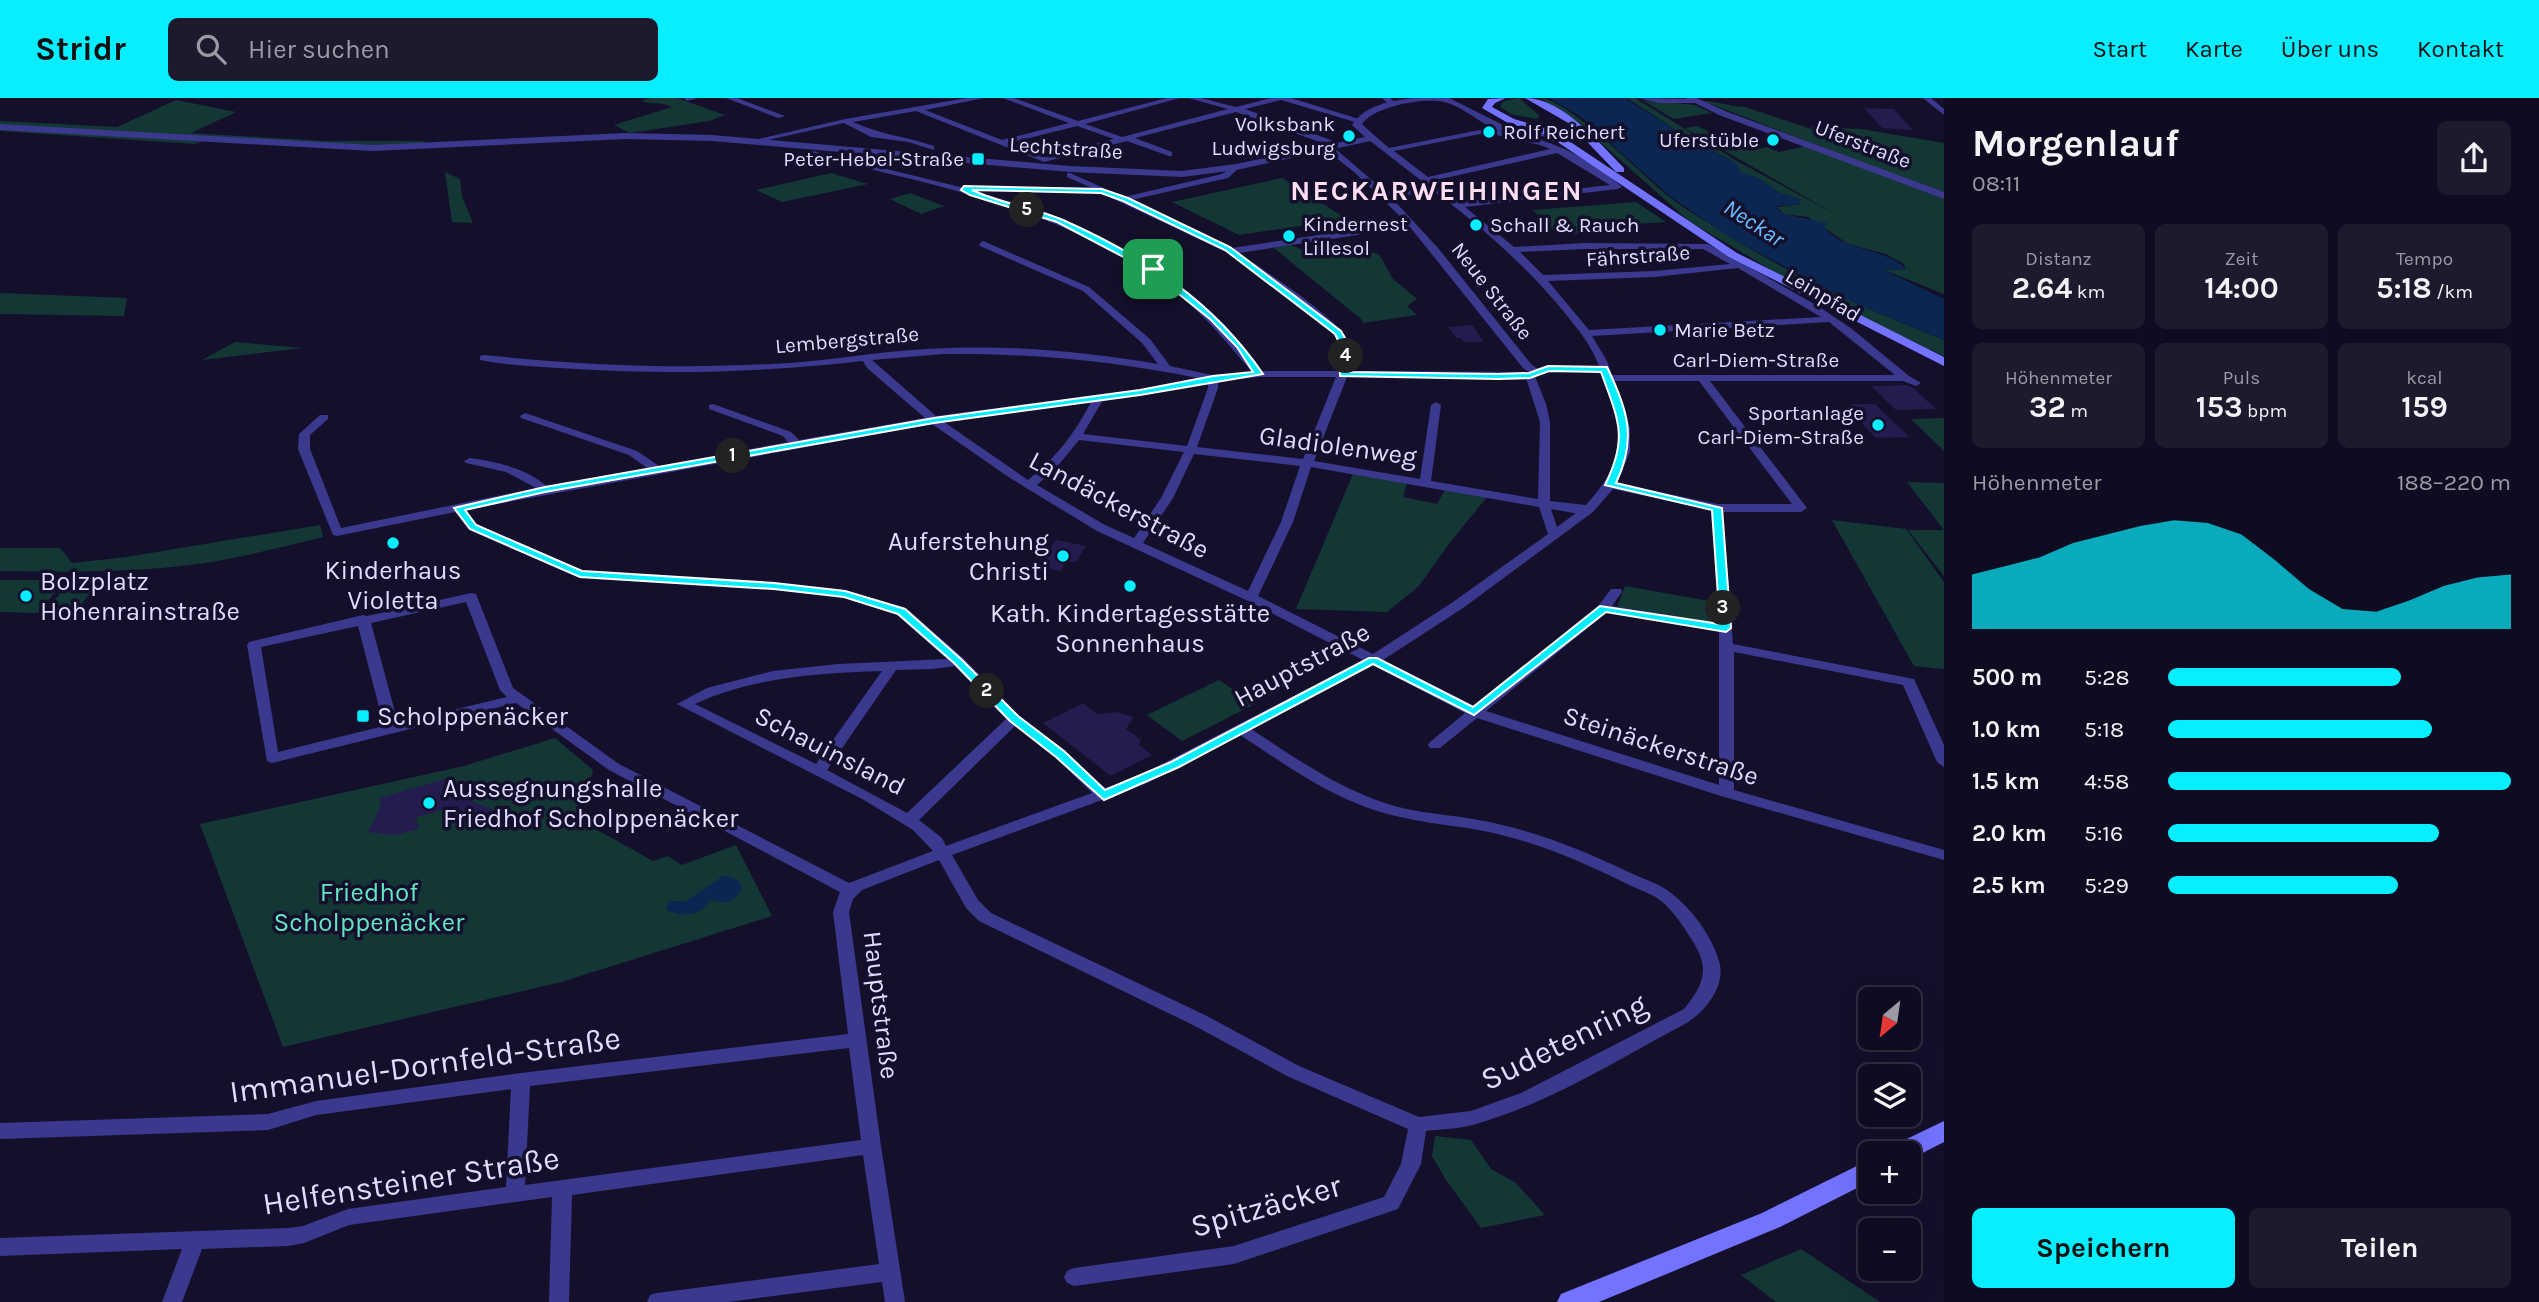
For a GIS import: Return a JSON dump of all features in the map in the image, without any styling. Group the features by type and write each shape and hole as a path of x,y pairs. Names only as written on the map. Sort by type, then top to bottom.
{"main road":[{"path":"1501,98 1491,101 1487,108 1511,121 1581,144 1620,170 1685,223"},
{"path":"1530,98 1573,122 1620,170"},
{"path":"1511,121 1544,119 1547,117 1541,105"},
{"path":"1541,105 1560,122 1559,129 1551,134"},
{"path":"1551,134 1763,271 1944,362"},
{"path":"1921,1142 1944,1131"},
{"path":"1570,1302 1771,1220 1858,1176"}],"street":[{"path":"730,98 781,116"},
{"path":"935,98 951,103"},
{"path":"754,141 845,121 980,98"},
{"path":"1007,98 1169,154"},
{"path":"1001,143 1176,98"},
{"path":"1192,98 1233,109 1332,146"},
{"path":"919,110 1044,160 1281,98 1358,120 1389,101 1440,98 1461,105 1494,128 1517,138 1537,140 1558,150 1618,187 1459,205"},
{"path":"1642,98 1660,101 1692,99"},
{"path":"1653,98 1692,99"},
{"path":"1927,98 1944,113"},
{"name":"Uferstraße","path":"1692,99 1944,196"},
{"name":"Hauptstraße","path":"895,1302 871,1146 841,912 841,904 849,890 866,881 1142,780 1373,660 1458,605 1589,509 1610,485 1621,462 1626,441 1625,428 1606,374 1586,333 1541,278 1512,250 1357,125 1358,120"},
{"path":"845,121 874,135 909,140 931,148"},
{"name":"Lechtstraße","path":"0,127 359,148 452,146 626,136 754,141 1115,172 1182,174 1236,167 1373,138"},
{"path":"1389,150 1494,128 1517,134 1551,134"},
{"name":"Neue Straße","path":"1332,146 1381,191 1440,255 1532,373 1545,419 1545,502 1553,534"},
{"path":"1426,180 1558,150"},
{"path":"813,153 964,188 1102,191"},
{"path":"1126,200 1225,176 1236,167"},
{"path":"1070,175 1231,251 1338,333 1344,343 1347,357 1343,374 1307,463 1287,522 1251,597"},
{"path":"964,188 1059,221 1153,269 1213,317 1240,346 1259,374"},
{"path":"1391,193 1441,191"},
{"path":"1231,251 1412,224"},
{"path":"984,244 1086,289 1146,341 1166,368"},
{"name":"Leinpfad","path":"1512,250 1584,246 1704,246 1830,318 1905,378 1916,383"},
{"name":"Fährstraße","path":"1541,278 1654,274 1736,266"},
{"path":"1586,333 1830,318"},
{"name":"Lembergstraße","path":"484,358 605,368 717,369 967,351 1038,354 1166,368 1213,378"},
{"name":"Landäckerstraße","path":"866,358 934,420 1029,485 1101,528 1251,597 1373,660"},
{"name":"Carl-Diem-Straße","path":"1213,378 1259,374 1532,373 1548,369 1703,379 1905,378"},
{"path":"324,417 305,434 303,449 337,532 796,444 934,420 1173,387 1213,378 1213,388 1191,449 1167,498 1136,544"},
{"path":"1610,485 1717,508 1801,508 1703,379"},
{"path":"1029,485 1061,457 1078,437 1098,397"},
{"path":"1425,481 1436,405"},
{"path":"713,407 787,435 796,444"},
{"path":"526,416 633,453 659,471"},
{"name":"Gladiolenweg","path":"1078,437 1307,463 1425,481 1574,509 1589,509"},
{"path":"470,461 491,464 533,478 545,490"},
{"path":"458,508 473,527 580,574 774,586 845,594 901,611 958,661 1014,719 1060,754 1104,796"},
{"path":"1717,508 1727,647 1726,793"},
{"path":"1435,744 1604,608 1616,592"},
{"path":"519,698 272,758 254,645 471,597 507,690 519,698 614,767 849,890"},
{"path":"1604,608 1726,628"},
{"path":"363,619 392,729"},
{"path":"1727,647 1909,682 1944,762"},
{"name":"Steinäckerstraße","path":"1373,660 1474,712 1726,793 1944,855"},
{"path":"818,772 891,667 958,661"},
{"name":"Schauinsland","path":"891,667 771,675 700,695 684,704 909,820 936,842 944,854"},
{"path":"909,820 1014,719"},
{"name":"Sudetenring","path":"1241,729 1334,788 1382,808 1531,836 1595,861 1666,897 1690,923 1706,948 1714,974 1707,993 1690,1014 1528,1098 1471,1118 1418,1125"},
{"path":"944,854 972,904 985,917 1201,1021 1293,1071 1418,1125"},
{"name":"Immanuel-Dornfeld-Straße","path":"0,1131 268,1122 316,1108 521,1080 857,1040"},
{"path":"515,1195 521,1080"},
{"name":"Spitzäcker","path":"1074,1277 1234,1255 1391,1203 1411,1164 1418,1125"},
{"name":"Helfensteiner Straße","path":"0,1247 288,1237 304,1234 348,1217 871,1146"},
{"path":"559,1302 562,1189"},
{"path":"172,1302 196,1239"},
{"path":"657,1302 890,1272"}],"green space":[{"path":"651,98 677,98 725,115 709,121 630,133 614,125 672,107 641,101"},
{"path":"1519,98 1540,116 1536,119 1511,114 1500,107 1504,101"},
{"path":"1540,98 1552,101 1584,122 1662,191 1692,213 1795,273 1854,302 1944,340 1944,356 1805,290 1689,221 1591,134"},
{"path":"1627,98 1635,98 1737,161 1835,214 1685,128 1697,126 1750,151 1767,147 1779,152 1807,146 1944,199 1944,294 1884,270 1906,269 1904,264 1886,254 1848,244 1808,217 1784,214 1777,207 1801,204 1799,199 1780,193 1758,178 1739,172 1734,162 1688,138"},
{"path":"176,100 236,112 191,133 325,141 424,141 426,145 374,146 209,139 195,144 0,131 0,121 117,127"},
{"path":"1642,100 1695,105 1712,113 1674,119"},
{"path":"1703,101 1745,107 1833,136 1810,127 1861,129 1944,143 1944,194"},
{"path":"445,172 460,179 462,196 473,223 452,222"},
{"path":"831,173 868,184 782,202 756,190"},
{"path":"1282,178 1347,219 1239,235 1172,202"},
{"path":"910,193 944,206 921,214 890,199"},
{"path":"1636,202 1666,222 1635,224 1643,233 1557,234 1533,210"},
{"path":"1290,245 1312,253 1355,249 1379,254 1393,279 1417,299 1407,306 1417,315 1363,323 1274,248"},
{"path":"0,293 127,298 124,316 0,314"},
{"path":"235,342 303,348 202,360"},
{"path":"1944,418 1944,451 1911,419"},
{"path":"1353,474 1407,483 1403,497 1437,504 1445,490 1487,497 1419,586 1387,612 1296,609"},
{"path":"1907,482 1944,483 1944,530"},
{"path":"1832,520 1906,529 1944,582 1944,669 1914,666"},
{"path":"320,525 323,537 198,564 74,572 0,571 0,548 60,548 72,563 127,557"},
{"path":"1908,530 1944,530 1944,576"},
{"path":"71,579 101,579 76,611 46,611"},
{"name":"Bolzplatz Hohenrainstraße","path":"0,580 65,580 38,613 0,612"},
{"path":"1625,586 1715,602 1715,619 1707,622 1617,607"},
{"path":"1219,680 1255,704 1182,741 1147,715"},
{"name":"Friedhof Scholppenäcker","path":"555,738 593,770 581,821 653,861 668,856 682,865 736,845 772,916 561,982 283,1047 200,824 464,766"},
{"path":"1435,1136 1471,1140 1491,1169 1516,1183 1545,1215 1481,1228 1432,1156"},
{"path":"1801,1249 1880,1302 1776,1302 1741,1275"}],"water":[{"name":"Neckar","path":"1549,98 1625,98 1688,138 1734,162 1740,168 1739,172 1758,178 1780,193 1799,199 1801,204 1777,206 1777,209 1784,214 1827,223 1824,228 1833,236 1887,257 1907,269 1884,270 1944,299 1944,340 1850,301 1729,237 1671,197 1580,116"},
{"path":"723,876 740,882 742,890 732,900 713,900 701,910 686,915 666,909 669,901 686,901"}],"building":[{"path":"1864,108 1894,109 1913,130 1882,128"},
{"path":"1472,325 1484,342 1464,342 1461,338 1456,338 1448,327"},
{"path":"1907,385 1936,409 1896,410 1871,386"},
{"path":"1849,404 1875,404 1909,437 1876,438 1849,410 1854,410"},
{"name":"Auferstehung Christi","path":"1056,540 1086,546 1076,562 1066,562 1060,571 1038,566"},
{"path":"1083,703 1097,714 1116,712 1134,717 1126,729 1141,740 1139,745 1152,755 1111,776 1043,723"},
{"name":"Aussegnungshalle Friedhof Scholppenäcker","path":"446,779 450,791 495,811 474,820 447,809 416,817 419,829 395,835 368,832 381,806 379,798"}],"place":[{"name":"Rolf Reichert","path":"1489,132"},
{"name":"Volksbank Ludwigsburg","path":"1349,136"},
{"name":"Uferstüble","path":"1773,140"},
{"name":"Peter-Hebel-Straße","path":"978,159"},
{"name":"Schall & Rauch","path":"1476,225"},
{"name":"Kindernest Lillesol","path":"1289,236"},
{"name":"Marie Betz","path":"1660,330"},
{"name":"Sportanlage Carl-Diem-Straße","path":"1878,425"},
{"name":"Kinderhaus Violetta","path":"393,543"},
{"name":"Auferstehung Christi","path":"1063,556"},
{"name":"Kath. Kindertagesstätte Sonnenhaus","path":"1130,586"},
{"name":"Bolzplatz Hohenrainstraße","path":"26,596"},
{"name":"Scholppenäcker","path":"363,716"},
{"name":"Aussegnungshalle Friedhof Scholppenäcker","path":"429,803"}],"district":[{"name":"NECKARWEIHINGEN","path":"1437,190"}],"route":[{"path":"981,186 1102,191 1227,249 1323,319 1338,333 1344,343 1347,357 1343,374 1498,377 1530,375 1548,369 1604,369 1625,428 1626,441 1621,462 1610,485 1717,508 1726,628 1604,608 1474,712 1373,660 1175,764 1104,796 1060,754 1014,719 958,661 901,611 845,594 774,586 580,574 473,527 458,508 934,420 1140,392 1213,378 1259,374 1240,346 1213,317 1153,269 1059,221 964,188 981,186"}]}
